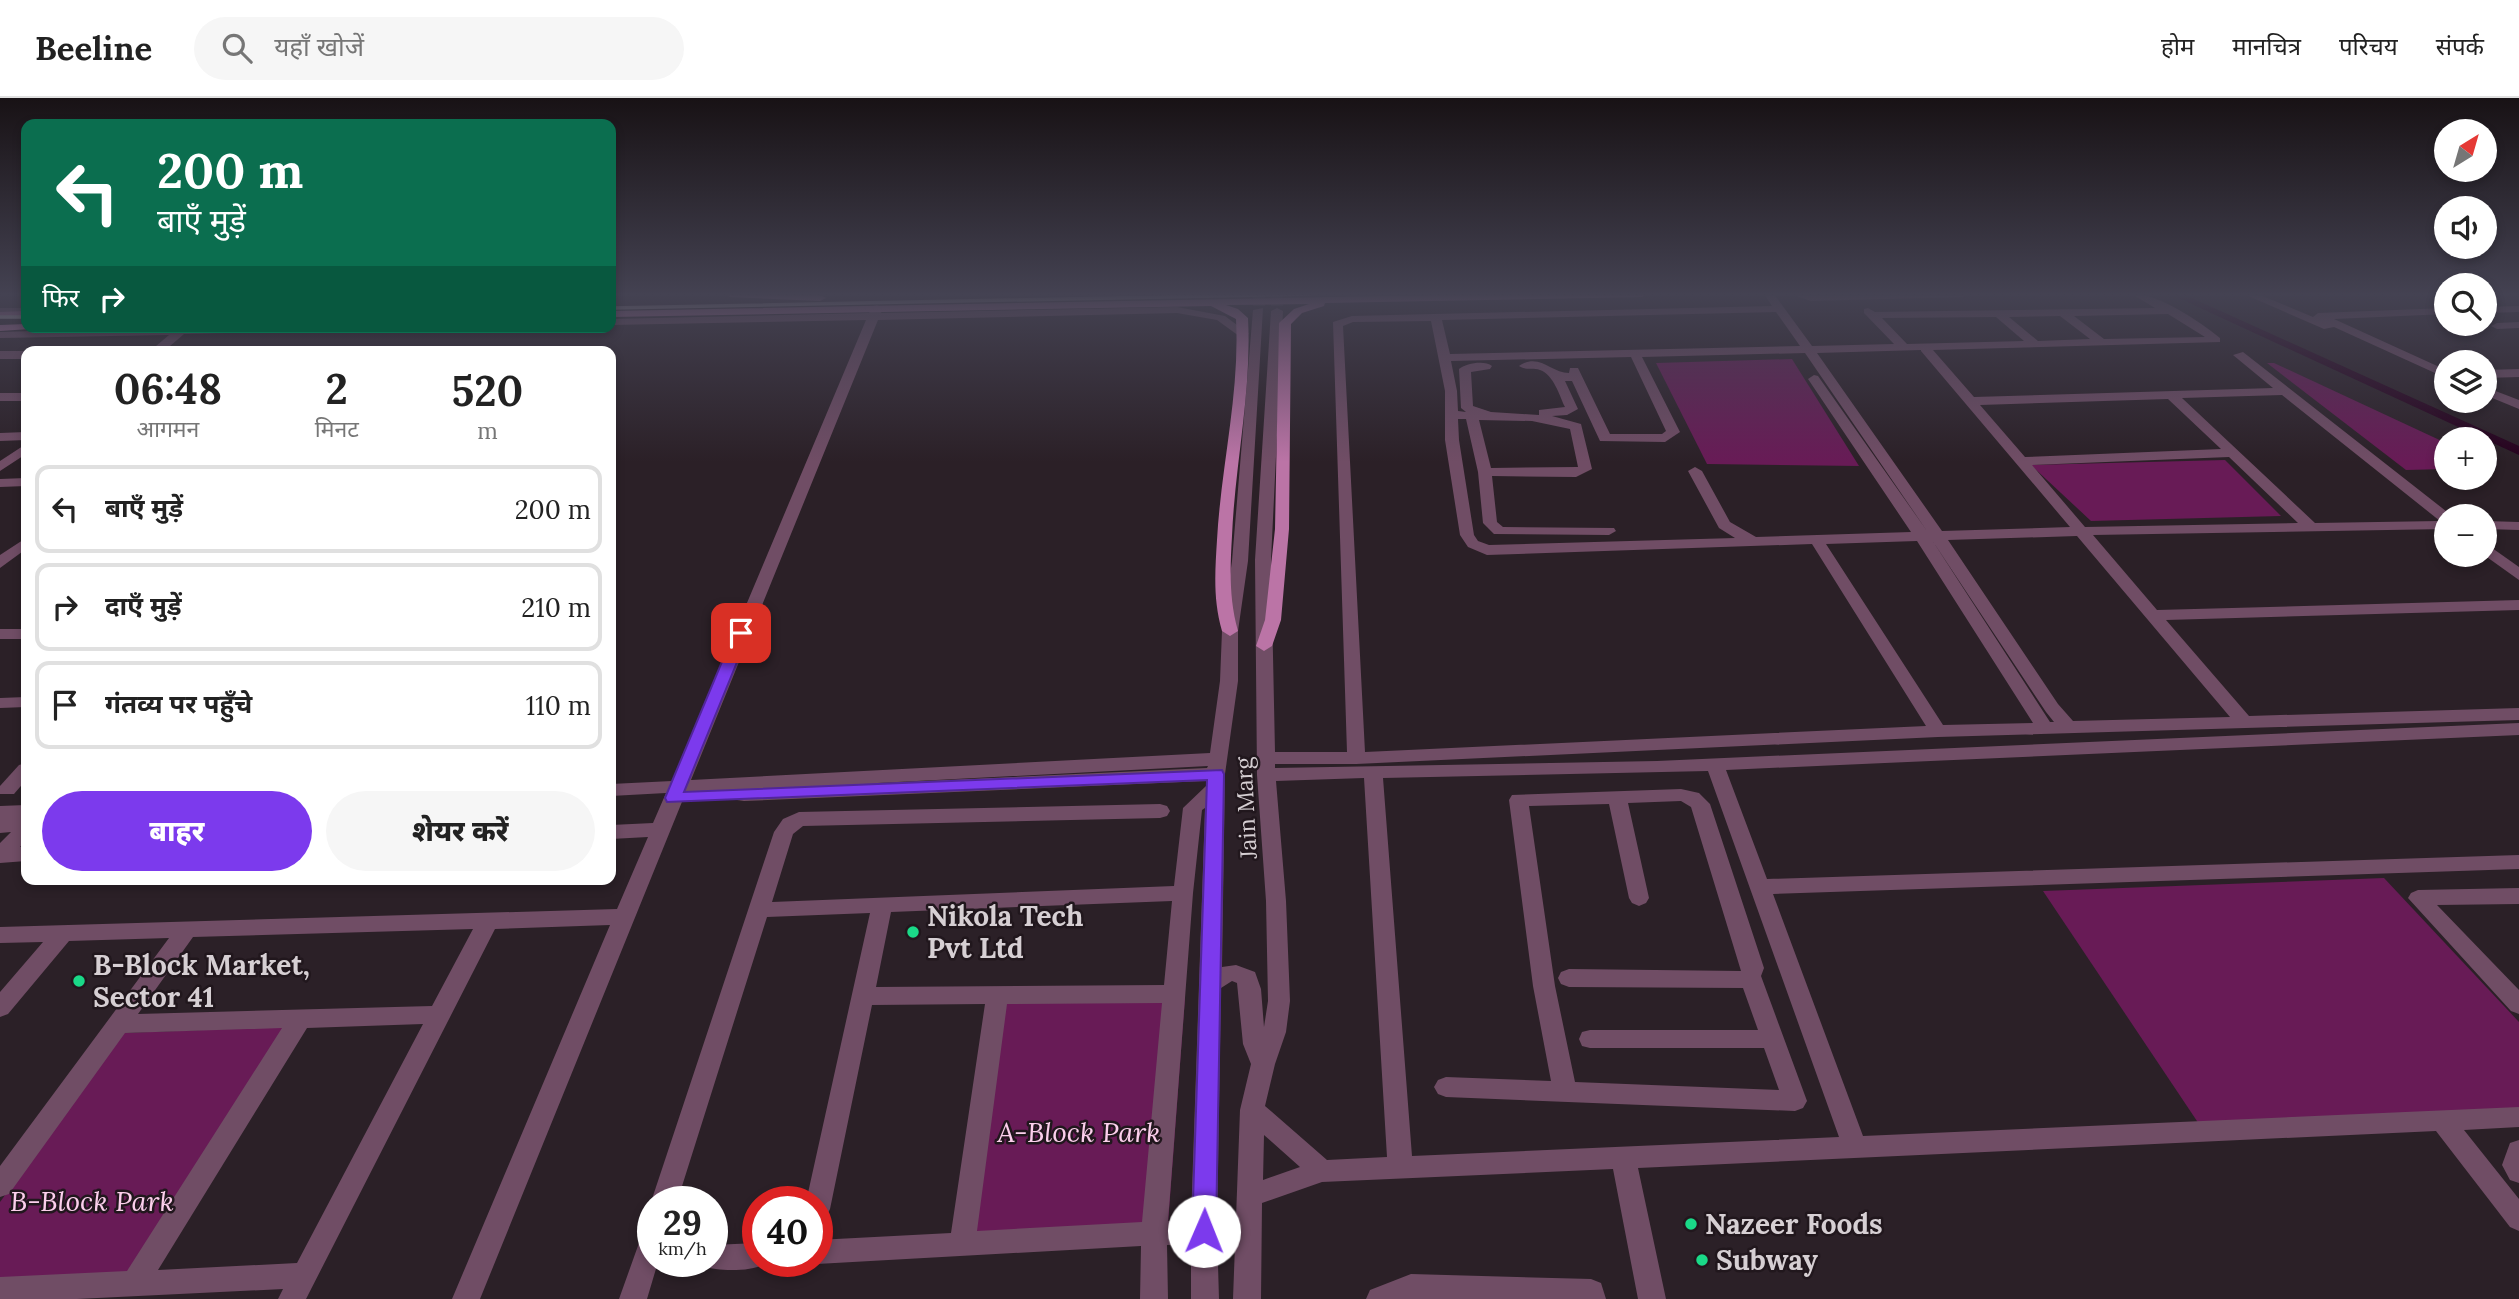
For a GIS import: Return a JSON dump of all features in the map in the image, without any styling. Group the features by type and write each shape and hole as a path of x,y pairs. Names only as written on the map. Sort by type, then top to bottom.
{"main road":[{"path":"1230,632 1223,606 1222,581 1226,508 1244,350"},
{"path":"1264,646 1273,620 1282,529 1285,350"}],"street":[{"path":"467,1299 859,350"},
{"name":"Jain Marg","path":"1205,1299 1204,1231 1217,774 1229,681 1230,632 1264,350"},
{"name":"Jain Marg","path":"1247,1299 1252,1110 1263,1064 1275,1032 1279,1001 1264,646 1267,350"},
{"path":"1338,350 1343,409 1356,758"},
{"path":"1442,350 1451,391 1452,440 1467,535 1473,544 1480,548 1500,551 2082,531 2434,524"},
{"path":"1443,358 1835,350"},
{"path":"1927,350 2245,723"},
{"path":"2383,350 2434,371"},
{"path":"2390,350 2434,371"},
{"path":"1802,351 1921,536 2058,728 2076,748"},
{"path":"1802,351 1939,536 2052,708 2058,728"},
{"path":"1557,377 1572,409 1562,412 1477,413 1467,408 1465,369 1477,366 1543,366 1557,377 1576,374 1605,438 1665,438 1673,432 1635,354"},
{"path":"0,355 21,355"},
{"path":"2239,355 2434,508"},
{"path":"2497,374 2519,373"},
{"path":"1972,401 2286,391"},
{"path":"2170,394 2310,526"},
{"path":"0,397 21,397"},
{"path":"2497,398 2519,408"},
{"path":"1452,415 1560,420 1576,427 1585,468 1576,473 1485,472"},
{"path":"1472,416 1485,472 1490,523 1499,531 1609,531"},
{"path":"0,437 21,436"},
{"path":"0,467 21,452"},
{"path":"2022,461 2231,453"},
{"path":"1695,471 1724,525 1754,541"},
{"path":"0,482 21,482"},
{"path":"2497,525 2519,526"},
{"path":"1816,539 1938,731"},
{"path":"1,562 21,546"},
{"path":"2497,558 2519,575"},
{"path":"1,562 21,561"},
{"path":"2154,615 2519,605"},
{"path":"0,634 21,634"},
{"path":"0,703 21,702"},
{"path":"1267,766 1356,758 1938,731 2519,714"},
{"path":"1267,766 1373,772 1715,765 2519,729"},
{"path":"1715,765 1855,1147"},
{"path":"1595,768 1610,798 1639,898"},
{"path":"1373,772 1400,1167"},
{"path":"616,790 675,792 1217,774"},
{"path":"1154,1299 1154,1233 1183,893 1193,807 1217,774"},
{"path":"7,790 21,775"},
{"path":"616,801 675,792"},
{"path":"1565,1091 1544,986 1518,800 1681,795 1692,798 1700,804 1753,968 1750,976 1743,980 1666,977 1569,978"},
{"path":"669,1186 757,910 784,832 790,824 799,819 1160,811"},
{"path":"0,813 21,812"},
{"path":"0,826 21,826"},
{"path":"616,832 660,830"},
{"path":"1,855 21,832"},
{"path":"1,855 21,854"},
{"path":"1761,887 2519,862"},
{"path":"757,910 1183,893"},
{"path":"2519,896 2418,898 2519,1005"},
{"path":"822,1186 882,905"},
{"path":"0,935 624,917"},
{"path":"292,1299 488,921"},
{"path":"0,1186 187,930"},
{"path":"0,1008 63,933"},
{"path":"1210,986 1226,972 1247,978 1252,994 1254,1042 1263,1064"},
{"path":"1446,1087 1795,1101 1750,976"},
{"path":"862,996 1176,994"},
{"path":"962,1245 997,996"},
{"path":"117,1024 439,1015"},
{"path":"134,1284 300,1019"},
{"path":"1590,1039 1774,1040"},
{"path":"1252,1110 1322,1171"},
{"path":"1249,1196 1322,1171 2519,1116"},
{"path":"2442,1120 2519,1219"},
{"path":"2519,1151 2515,1165 2519,1172"},
{"path":"1623,1157 1652,1299"},
{"path":"833,1251 1204,1231"},
{"path":"0,1290 305,1275"},
{"path":"633,1299 641,1277"},
{"path":"1380,1299 1412,1293 1591,1292 1592,1299"}],"green space":[{"path":"1792,359 1859,466 1707,464 1656,363"},
{"path":"2267,363 2274,363 2434,437 2434,469 2406,470"},
{"path":"2225,460 2281,516 2091,521 2031,465"},
{"path":"2384,878 2519,1022 2519,1116 2203,1130 2043,891"},
{"name":"A-Block Park","path":"1185,998 1168,1224 968,1238 1002,1001"},
{"name":"B-Block Park","path":"286,1027 132,1274 0,1281 0,1202 124,1033"}],"waterway":[{"path":"2298,350 2519,451"}],"place":[{"name":"Nikola Tech Pvt Ltd","path":"913,932"},
{"name":"B-Block Market, Sector 41","path":"79,981"},
{"name":"Nazeer Foods","path":"1691,1224"},
{"name":"Subway","path":"1702,1260"}],"route":[{"path":"741,633 673,798 1216,774 1204,1231"}]}
